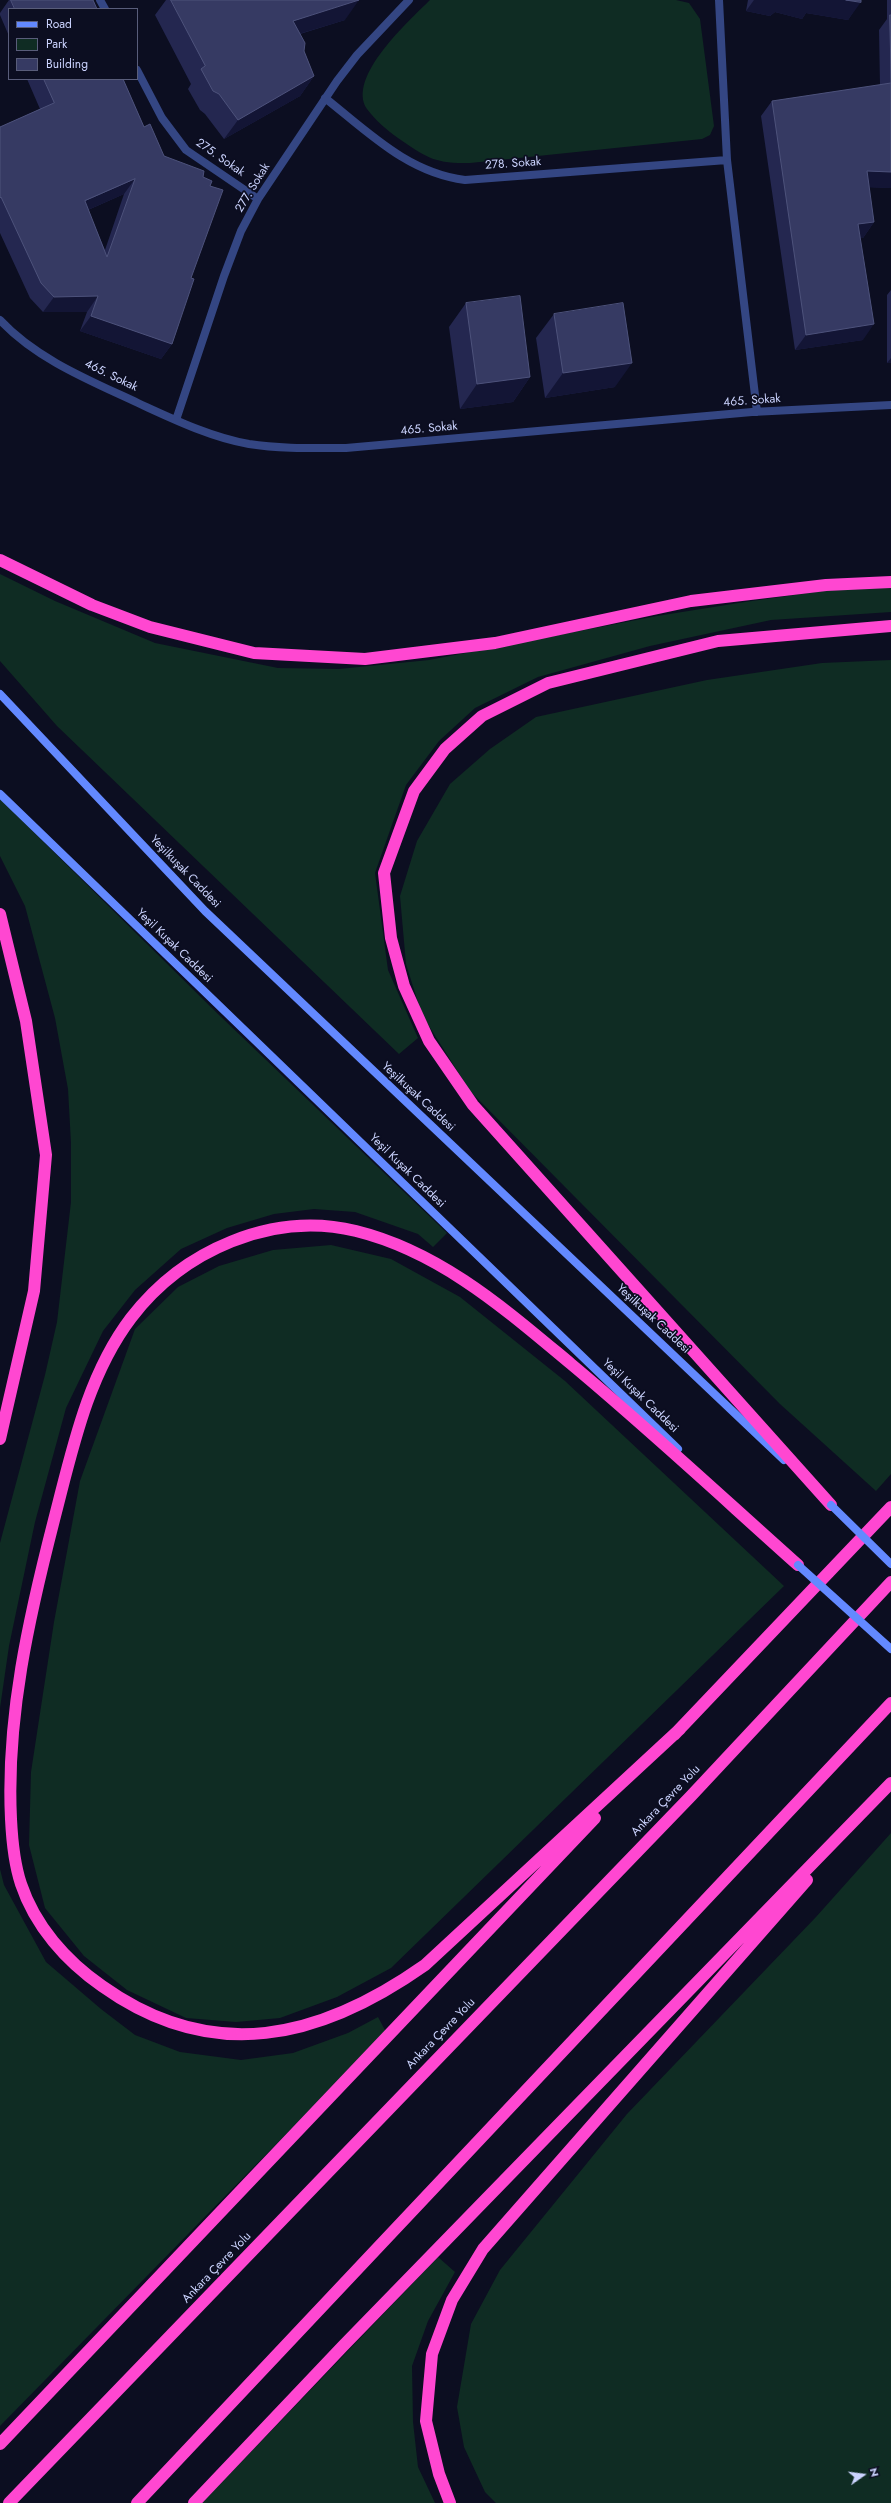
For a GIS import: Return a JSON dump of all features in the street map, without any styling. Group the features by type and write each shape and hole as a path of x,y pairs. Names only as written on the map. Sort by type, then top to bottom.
{"highway":[{"path":"0,560 92,605 150,627 254,653 365,659 495,643 691,601 826,585 891,582"},
{"path":"831,1505 473,1105 429,1041 404,986 391,938 384,873 414,791 445,749 482,716 548,683 718,641 891,626"},
{"path":"0,914 26,1021 46,1155 34,1292 0,1439"},
{"path":"680,1729 425,1965 388,1991 354,2008 318,2023 283,2031 217,2033 186,2028 153,2015 127,2004 98,1983 78,1968 42,1926 20,1881 11,1832 10,1773 13,1730 26,1642 66,1473 96,1380 116,1341 130,1320 148,1298 191,1262 239,1238 300,1226 328,1226 359,1232 397,1245 428,1257 452,1271 511,1314 624,1408 798,1565"},
{"path":"0,2444 891,1506"},
{"name":"Ankara Çevre Yolu","path":"9,2503 680,1807 891,1582"},
{"path":"137,2503 891,1703"},
{"path":"194,2503 354,2335 891,1784"},
{"path":"450,2503 439,2474 426,2421 432,2354 452,2300 483,2249 891,1784"}],"main road":[{"name":"Yeşilkuşak Caddesi","path":"0,694 205,911 831,1505 891,1564"},
{"name":"Yeşil Kuşak Caddesi","path":"0,794 798,1565 891,1649"}],"street":[{"name":"277. Sokak","path":"176,420 224,276 241,232 258,199 325,98 358,55 409,0"},
{"path":"719,0 727,160 758,412"},
{"name":"275. Sokak","path":"138,72 162,118 186,150 258,199"},
{"name":"278. Sokak","path":"325,98 408,162 447,178 465,180 727,160"},
{"name":"465. Sokak","path":"0,320 32,348 97,384 176,420 216,436 249,444 294,448 346,448 758,412 891,405"}],"green space":[{"path":"430,0 676,0 689,3 700,19 714,126 710,135 702,139 470,163 439,161 424,155 398,138 377,121 367,109 363,96 365,81 372,66 383,50"},
{"path":"0,574 55,601 155,643 278,668 339,669 429,660 657,616 851,587 891,586 891,612 771,620 650,646 538,677 475,708 439,741 406,785 375,873 388,970 418,1038 399,1054 57,726 0,661"},
{"path":"891,660 891,1474 876,1491 780,1404 470,1091 422,1015 406,964 400,896 417,841 450,784 490,749 536,717 707,680 822,663"},
{"path":"0,799 218,1014 447,1233 433,1247 418,1234 355,1212 314,1209 274,1214 227,1228 181,1249 135,1290 103,1331 66,1408 35,1522 9,1646 0,1708 0,1543 45,1375 57,1322 71,1202 71,1143 68,1089 55,1018 25,906 0,856"},
{"path":"331,1245 391,1259 460,1297 565,1381 784,1586 391,1968 337,1997 280,2018 236,2022 186,2018 127,1990 84,1956 45,1908 29,1845 31,1772 54,1622 80,1481 135,1329 178,1287 219,1266 273,1250"},
{"path":"891,1833 891,2503 496,2503 485,2492 464,2447 457,2407 471,2324 500,2270 627,2114 816,1917"},
{"path":"0,1869 4,1885 46,1962 101,2009 135,2035 180,2052 241,2060 293,2053 348,2033 378,2017 386,2032 0,2426"},
{"path":"438,2257 455,2272 428,2321 412,2366 413,2422 418,2467 435,2503 202,2503"}],"building":[{"path":"11,0 93,0 97,8 15,8"},
{"path":"171,0 359,0 293,21 305,43 304,51 314,76 238,120 219,94 213,91 201,69 205,66"},
{"path":"846,0 861,0 861,2"},
{"path":"890,15 891,15 891,83"},
{"path":"44,80 123,80 144,127 150,124 164,156 204,171 203,177 212,181 210,186 223,190 191,278 194,279 172,344 91,316 98,296 54,297 41,283 1,197 0,198 0,127 54,103","holes":["135,179 107,257 85,201"]},
{"path":"891,83 891,172 867,171 874,222 858,224 874,324 806,335 772,101"},
{"path":"520,296 530,377 477,384 466,303"},
{"path":"623,303 632,363 563,373 554,314"}]}
